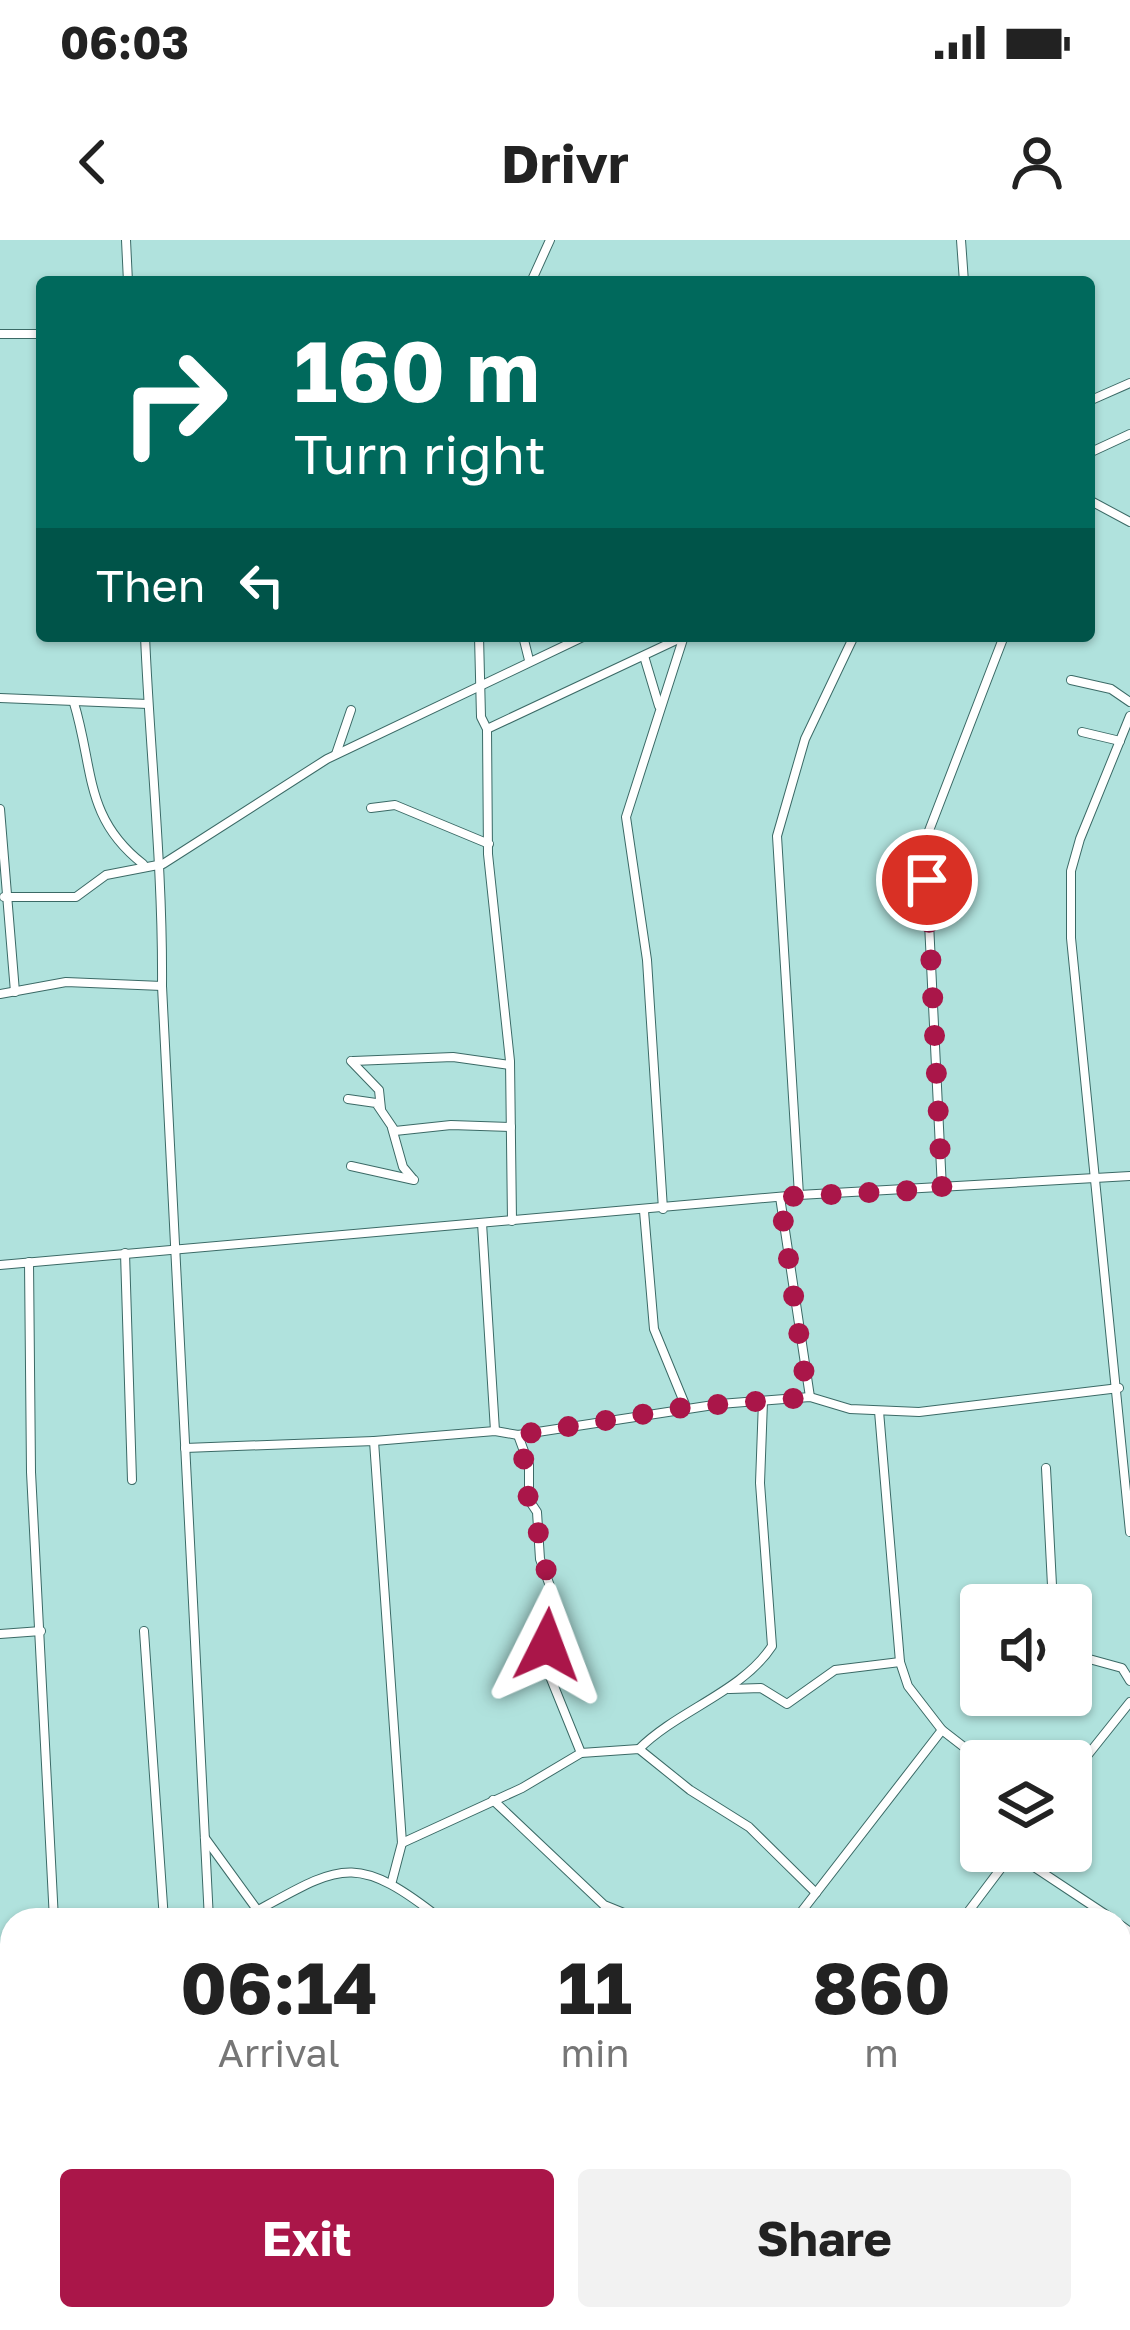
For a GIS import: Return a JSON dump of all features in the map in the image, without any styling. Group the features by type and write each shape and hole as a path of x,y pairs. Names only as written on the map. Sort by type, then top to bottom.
{"street":[{"path":"126,240 128,276"},
{"path":"534,276 550,240"},
{"path":"961,240 964,276"},
{"path":"0,334 36,334"},
{"path":"1095,398 1130,383"},
{"path":"1095,450 1130,434"},
{"path":"1095,503 1130,522"},
{"path":"145,642 163,864 162,986 208,1908"},
{"path":"479,642 479,686 488,729 489,844 510,1065 512,1221"},
{"path":"524,642 529,660"},
{"path":"4,897 76,897 106,875 163,864 336,754 571,642"},
{"path":"488,729 672,642"},
{"path":"663,1209 647,960 626,817 682,642"},
{"path":"800,1195 777,836 805,740 851,642"},
{"path":"942,1189 926,841 1002,642"},
{"path":"644,656 660,712"},
{"path":"1071,680 1111,689 1130,702"},
{"path":"0,698 148,704"},
{"path":"74,703 100,819 121,847 145,865"},
{"path":"336,754 351,710"},
{"path":"1130,716 1072,871 1075,1001 1119,1388 1130,1532"},
{"path":"1082,732 1120,741"},
{"path":"371,808 395,805 489,844"},
{"path":"0,809 15,992"},
{"path":"0,994 12,974"},
{"path":"0,994 66,982 162,986"},
{"path":"381,1112 380,1090 350,1061 453,1057 510,1065"},
{"path":"348,1100 376,1103 392,1129 403,1167 414,1180 351,1166"},
{"path":"392,1129 409,1133 451,1125 511,1127"},
{"path":"0,1265 800,1195 1130,1177"},
{"path":"780,1197 806,1396"},
{"path":"644,1211 654,1329 686,1407"},
{"path":"482,1223 494,1431"},
{"path":"124,1252 132,1480"},
{"path":"28,1262 31,1472 53,1908"},
{"path":"185,1448 494,1431 518,1435 686,1407 806,1396 850,1409 969,1409 1119,1388"},
{"path":"402,1843 581,1754 640,1750 668,1723 723,1690 772,1646 760,1483 763,1401"},
{"path":"879,1411 900,1662 920,1706 960,1744"},
{"path":"518,1435 529,1465 529,1500 537,1512 540,1559 550,1586 547,1670 581,1754"},
{"path":"374,1441 402,1843 392,1881"},
{"path":"1046,1468 1052,1584"},
{"path":"143,1630 163,1908"},
{"path":"0,1634 41,1631"},
{"path":"1092,1660 1122,1668 1130,1681"},
{"path":"723,1690 760,1688 787,1704 835,1670 900,1662"},
{"path":"1092,1750 1130,1702"},
{"path":"804,1908 942,1730"},
{"path":"640,1750 690,1790 749,1827 816,1893"},
{"path":"493,1800 611,1908"},
{"path":"204,1838 256,1908"},
{"path":"265,1908 361,1869 392,1881 427,1908"},
{"path":"971,1908 999,1872"},
{"path":"1043,1872 1096,1908"}],"route":[{"path":"547,1645 553,1610 550,1586 540,1559 537,1512 529,1500 529,1465 518,1435 686,1407 800,1398 807,1393 780,1197 942,1189 927,880"}]}
